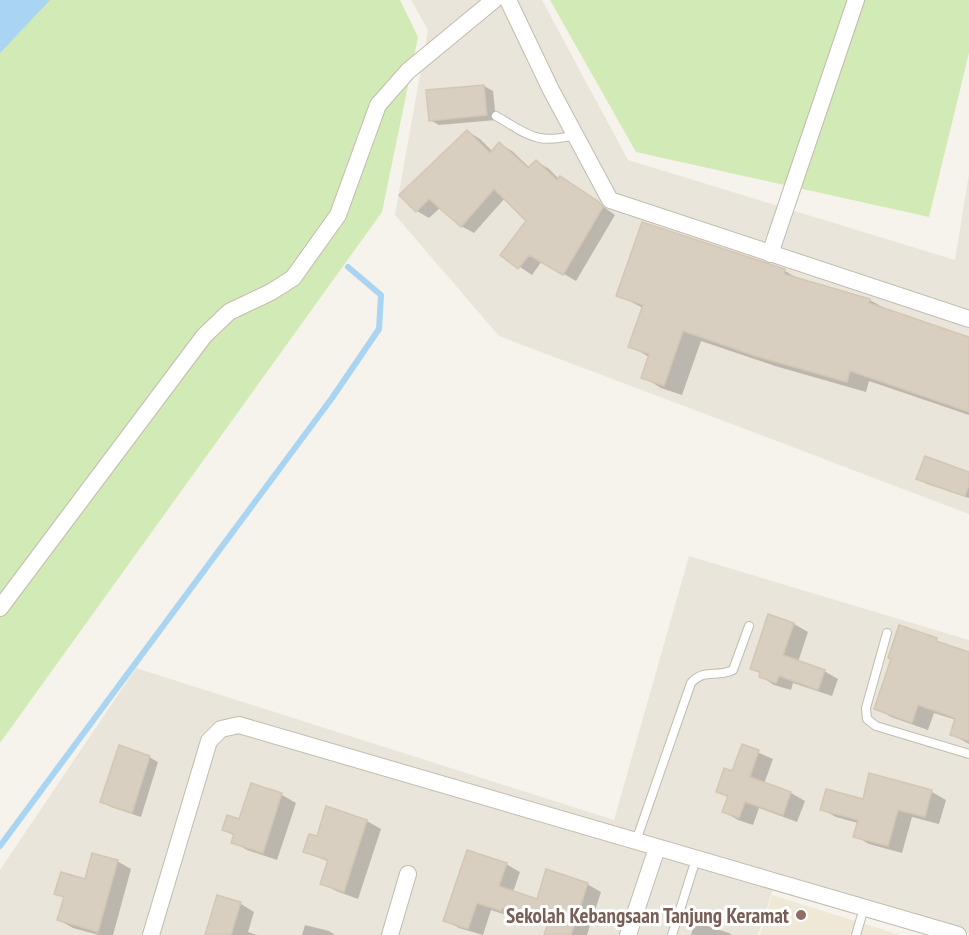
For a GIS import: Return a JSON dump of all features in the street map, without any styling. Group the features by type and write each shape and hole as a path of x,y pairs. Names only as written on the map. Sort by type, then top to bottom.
{"street":[{"path":"0,608 204,336 229,312 272,292 293,278 338,215 378,105 408,71 494,0"},
{"path":"508,0 551,90 610,201 969,319"},
{"path":"770,254 856,0"},
{"path":"151,935 209,741 221,729 239,725 958,935"},
{"path":"628,935 657,848"},
{"path":"390,935 408,874"}],"lane":[{"path":"496,116 537,139 547,140 576,135"},
{"path":"636,842 691,683 697,676 720,674 733,670 749,626"},
{"path":"887,633 866,708 867,719 876,726 969,754"},
{"path":"672,935 696,859"},
{"path":"856,935 864,908"}],"shaded area":[{"path":"411,0 542,0 628,160 955,260 969,174 969,514 499,336 395,215 428,30"},
{"path":"689,556 969,640 969,934 850,904 773,889 758,935 0,935 0,870 136,668 614,820"},
{"name":"Sekolah Kebangsaan Tanjung Keramat","path":"772,895 900,935 760,935"}],"green space":[{"path":"10,0 400,0 418,37 382,212 0,743 0,12"},
{"path":"550,0 969,0 969,53 929,217 636,152"}],"water":[{"path":"0,0 50,0 0,53"}],"building":[{"path":"484,85 487,115 429,121 426,90"},
{"path":"467,130 490,153 499,142 528,168 536,160 557,180 560,176 603,207 563,275 529,255 518,269 500,255 526,221 494,189 461,227 429,199 416,212 399,195"},
{"path":"642,222 785,269 784,274 870,299 869,303 969,337 969,412 850,371 847,382 755,356 683,331 664,386 641,378 649,354 628,347 643,305 616,296"},
{"path":"925,456 969,472 969,485 965,496 916,479"},
{"path":"768,614 794,623 783,655 825,670 818,690 779,676 776,683 759,677 760,672 750,669"},
{"path":"899,625 969,652 969,741 950,735 955,718 918,705 912,723 874,709 891,659 888,658"},
{"path":"742,744 759,750 750,777 791,792 783,815 745,802 739,818 722,812 728,796 716,792 724,768 732,771"},
{"path":"119,745 150,756 132,813 100,802"},
{"path":"869,773 932,790 925,817 898,810 888,846 853,837 858,820 820,810 826,789 863,799"},
{"path":"251,783 282,793 263,853 231,843 234,834 222,830 227,815 239,819"},
{"path":"326,806 367,820 344,892 320,884 328,860 303,852 309,834 317,836"},
{"path":"467,850 507,863 499,886 537,899 546,869 588,883 571,935 544,935 548,923 502,908 501,911 477,903 468,929 443,921"},
{"path":"92,853 118,860 98,932 57,920 64,897 54,894 61,872 85,879"},
{"path":"217,895 241,902 231,935 205,935"}],"waterway":[{"path":"0,846 332,398 379,329 381,295 348,267"}],"place":[{"name":"Sekolah Kebangsaan Tanjung Keramat","path":"801,915"}]}
